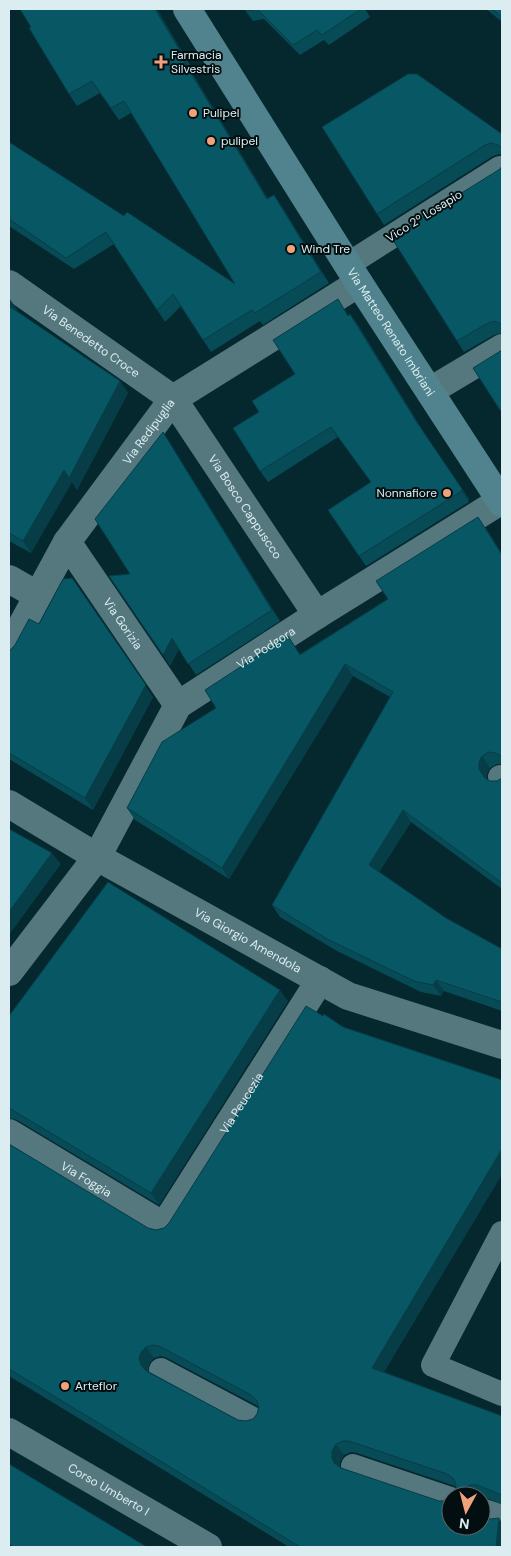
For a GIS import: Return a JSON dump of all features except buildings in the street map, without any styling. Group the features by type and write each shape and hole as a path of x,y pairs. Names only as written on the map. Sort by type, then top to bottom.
{"street":[{"name":"Via Matteo Renato Imbriani","path":"187,9 353,274 502,501"},
{"name":"Via Redipuglia","path":"9,649 67,542 173,399 353,274"},
{"name":"Via Benedetto Croce","path":"9,284 173,399"},
{"path":"430,391 502,348"},
{"name":"Via Bosco Cappuscco","path":"173,399 317,615"},
{"name":"Via Podgora","path":"9,972 97,857 178,706 317,615 502,501"},
{"name":"Via Gorizia","path":"67,542 178,706"},
{"path":"9,579 37,595"},
{"name":"Via Giorgio Amendola","path":"9,804 97,857 348,996 502,1045"},
{"name":"Via Peucezia","path":"164,1226 320,980"},
{"name":"Via Foggia","path":"9,1134 164,1226"},
{"name":"Corso Umberto I","path":"9,1432 208,1547"}],"lane":[{"name":"Vico 2º Losapio","path":"353,274 500,168"},
{"path":"502,1233 433,1365 502,1394"},
{"path":"161,1370 253,1419"},
{"path":"353,1466 441,1497"}],"place":[{"name":"Farmacia Silvestris","path":"161,62"},
{"name":"Pulipel","path":"193,113"},
{"name":"pulipel","path":"211,141"},
{"name":"Wind Tre","path":"291,249"},
{"name":"Nonnafiore","path":"447,493"},
{"name":"Arteflor","path":"65,1386"}]}
